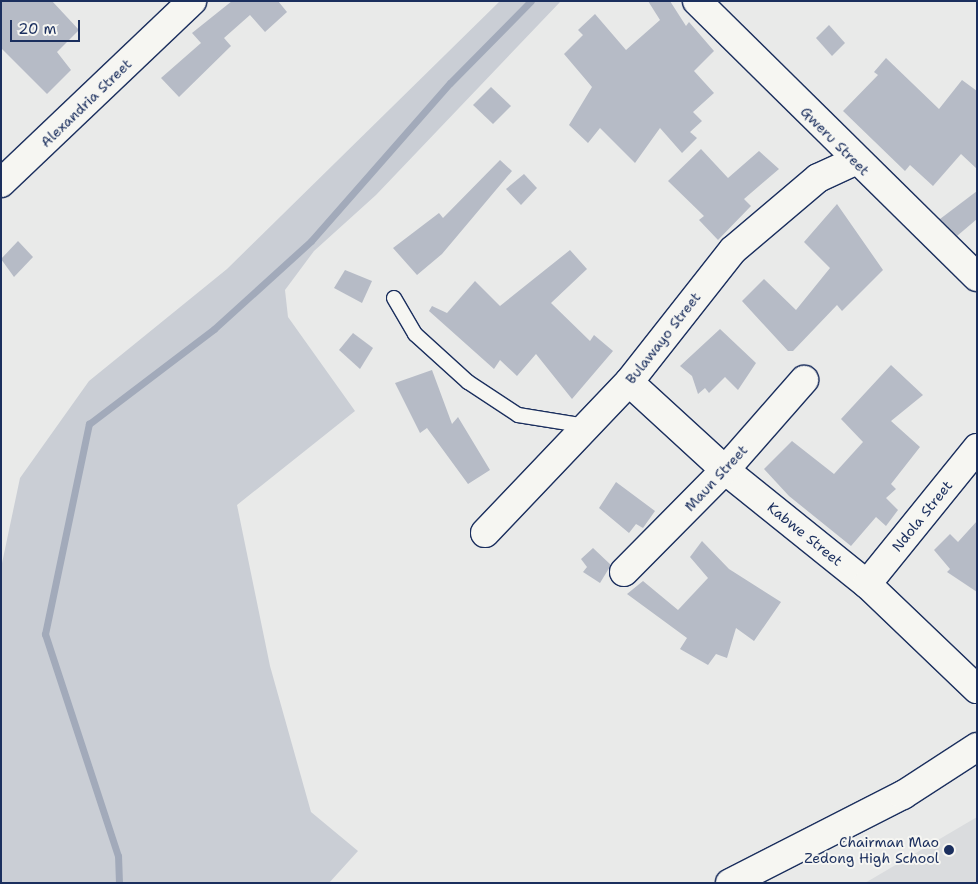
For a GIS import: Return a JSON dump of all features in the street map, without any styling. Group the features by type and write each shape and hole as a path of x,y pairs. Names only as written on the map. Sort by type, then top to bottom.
{"street":[{"name":"Alexandria Street","path":"1,183 192,1"},
{"name":"Gweru Street","path":"697,1 855,161 977,276"},
{"name":"Bulawayo Street","path":"485,533 629,382 740,243 818,178 855,161"},
{"name":"Maun Street","path":"624,572 726,470 804,380"},
{"name":"Kabwe Street","path":"629,382 726,470 867,584 977,689"},
{"name":"Ndola Street","path":"867,584 977,448"},
{"path":"730,883 903,795 977,747"}],"lane":[{"path":"394,298 415,334 468,382 509,410 557,424 587,426"}],"shaded area":[{"path":"500,1 561,1 376,195 314,251 285,290 288,317 355,411 237,505 270,666 311,812 358,851 329,883 1,883 1,568 20,478 89,381 227,269"},
{"name":"Chairman Mao Zedong High School","path":"977,817 977,883 865,883"}],"building":[{"path":"1,1 52,1 79,30 57,52 71,70 47,94 1,48"},
{"path":"232,1 278,1 287,12 265,32 250,15 224,38 231,46 179,97 161,78 201,43 192,33"},
{"path":"648,1 670,1 686,26 689,22 714,51 694,71 714,93 693,112 702,121 690,132 697,138 682,153 660,128 635,163 600,128 588,143 569,125 592,87 564,54 583,35 578,30 595,14 626,50 660,20"},
{"path":"829,25 845,43 832,56 816,38"},
{"path":"886,58 939,109 962,80 977,91 977,169 961,154 933,186 910,165 905,171 843,111 878,75 874,72"},
{"path":"491,87 511,106 493,124 473,105"},
{"path":"701,149 728,178 759,151 779,169 744,199 751,206 718,240 699,220 704,216 668,181"},
{"path":"500,160 512,171 442,254 417,275 393,248 439,213 443,218"},
{"path":"524,174 537,188 521,205 506,189"},
{"path":"977,191 977,219 957,236 940,219"},
{"path":"837,204 883,270 842,311 837,305 793,351 788,351 742,301 764,279 796,310 830,268 804,242"},
{"path":"18,241 33,257 14,277 1,259"},
{"path":"570,250 587,269 551,303 590,341 594,335 613,351 572,399 536,354 517,376 500,360 494,369 429,311 432,306 447,313 475,281 500,306"},
{"path":"345,270 372,281 362,303 334,288"},
{"path":"720,329 756,363 738,390 725,377 709,393 705,388 698,394 692,376 680,366"},
{"path":"353,333 373,348 360,369 339,350"},
{"path":"891,365 923,395 891,421 920,447 891,484 896,489 886,498 898,510 886,526 876,517 851,546 789,496 764,469 792,441 834,474 863,442 841,419"},
{"path":"432,370 452,424 458,417 490,470 468,484 427,428 420,433 395,383"},
{"path":"616,482 655,511 643,528 636,524 629,533 599,508"},
{"path":"977,521 977,592 947,572 950,569 934,550 950,534 958,542"},
{"path":"702,541 729,569 781,602 754,641 736,628 727,658 716,654 708,665 680,649 687,638 627,594 643,581 678,610 708,578 690,557"},
{"path":"593,548 611,565 600,583 583,572 587,567 581,559"}],"waterway":[{"path":"119,883 118,856 45,634 89,424 214,329 311,241 450,83 531,1"}],"place":[{"name":"Chairman Mao Zedong High School","path":"949,850"}]}
